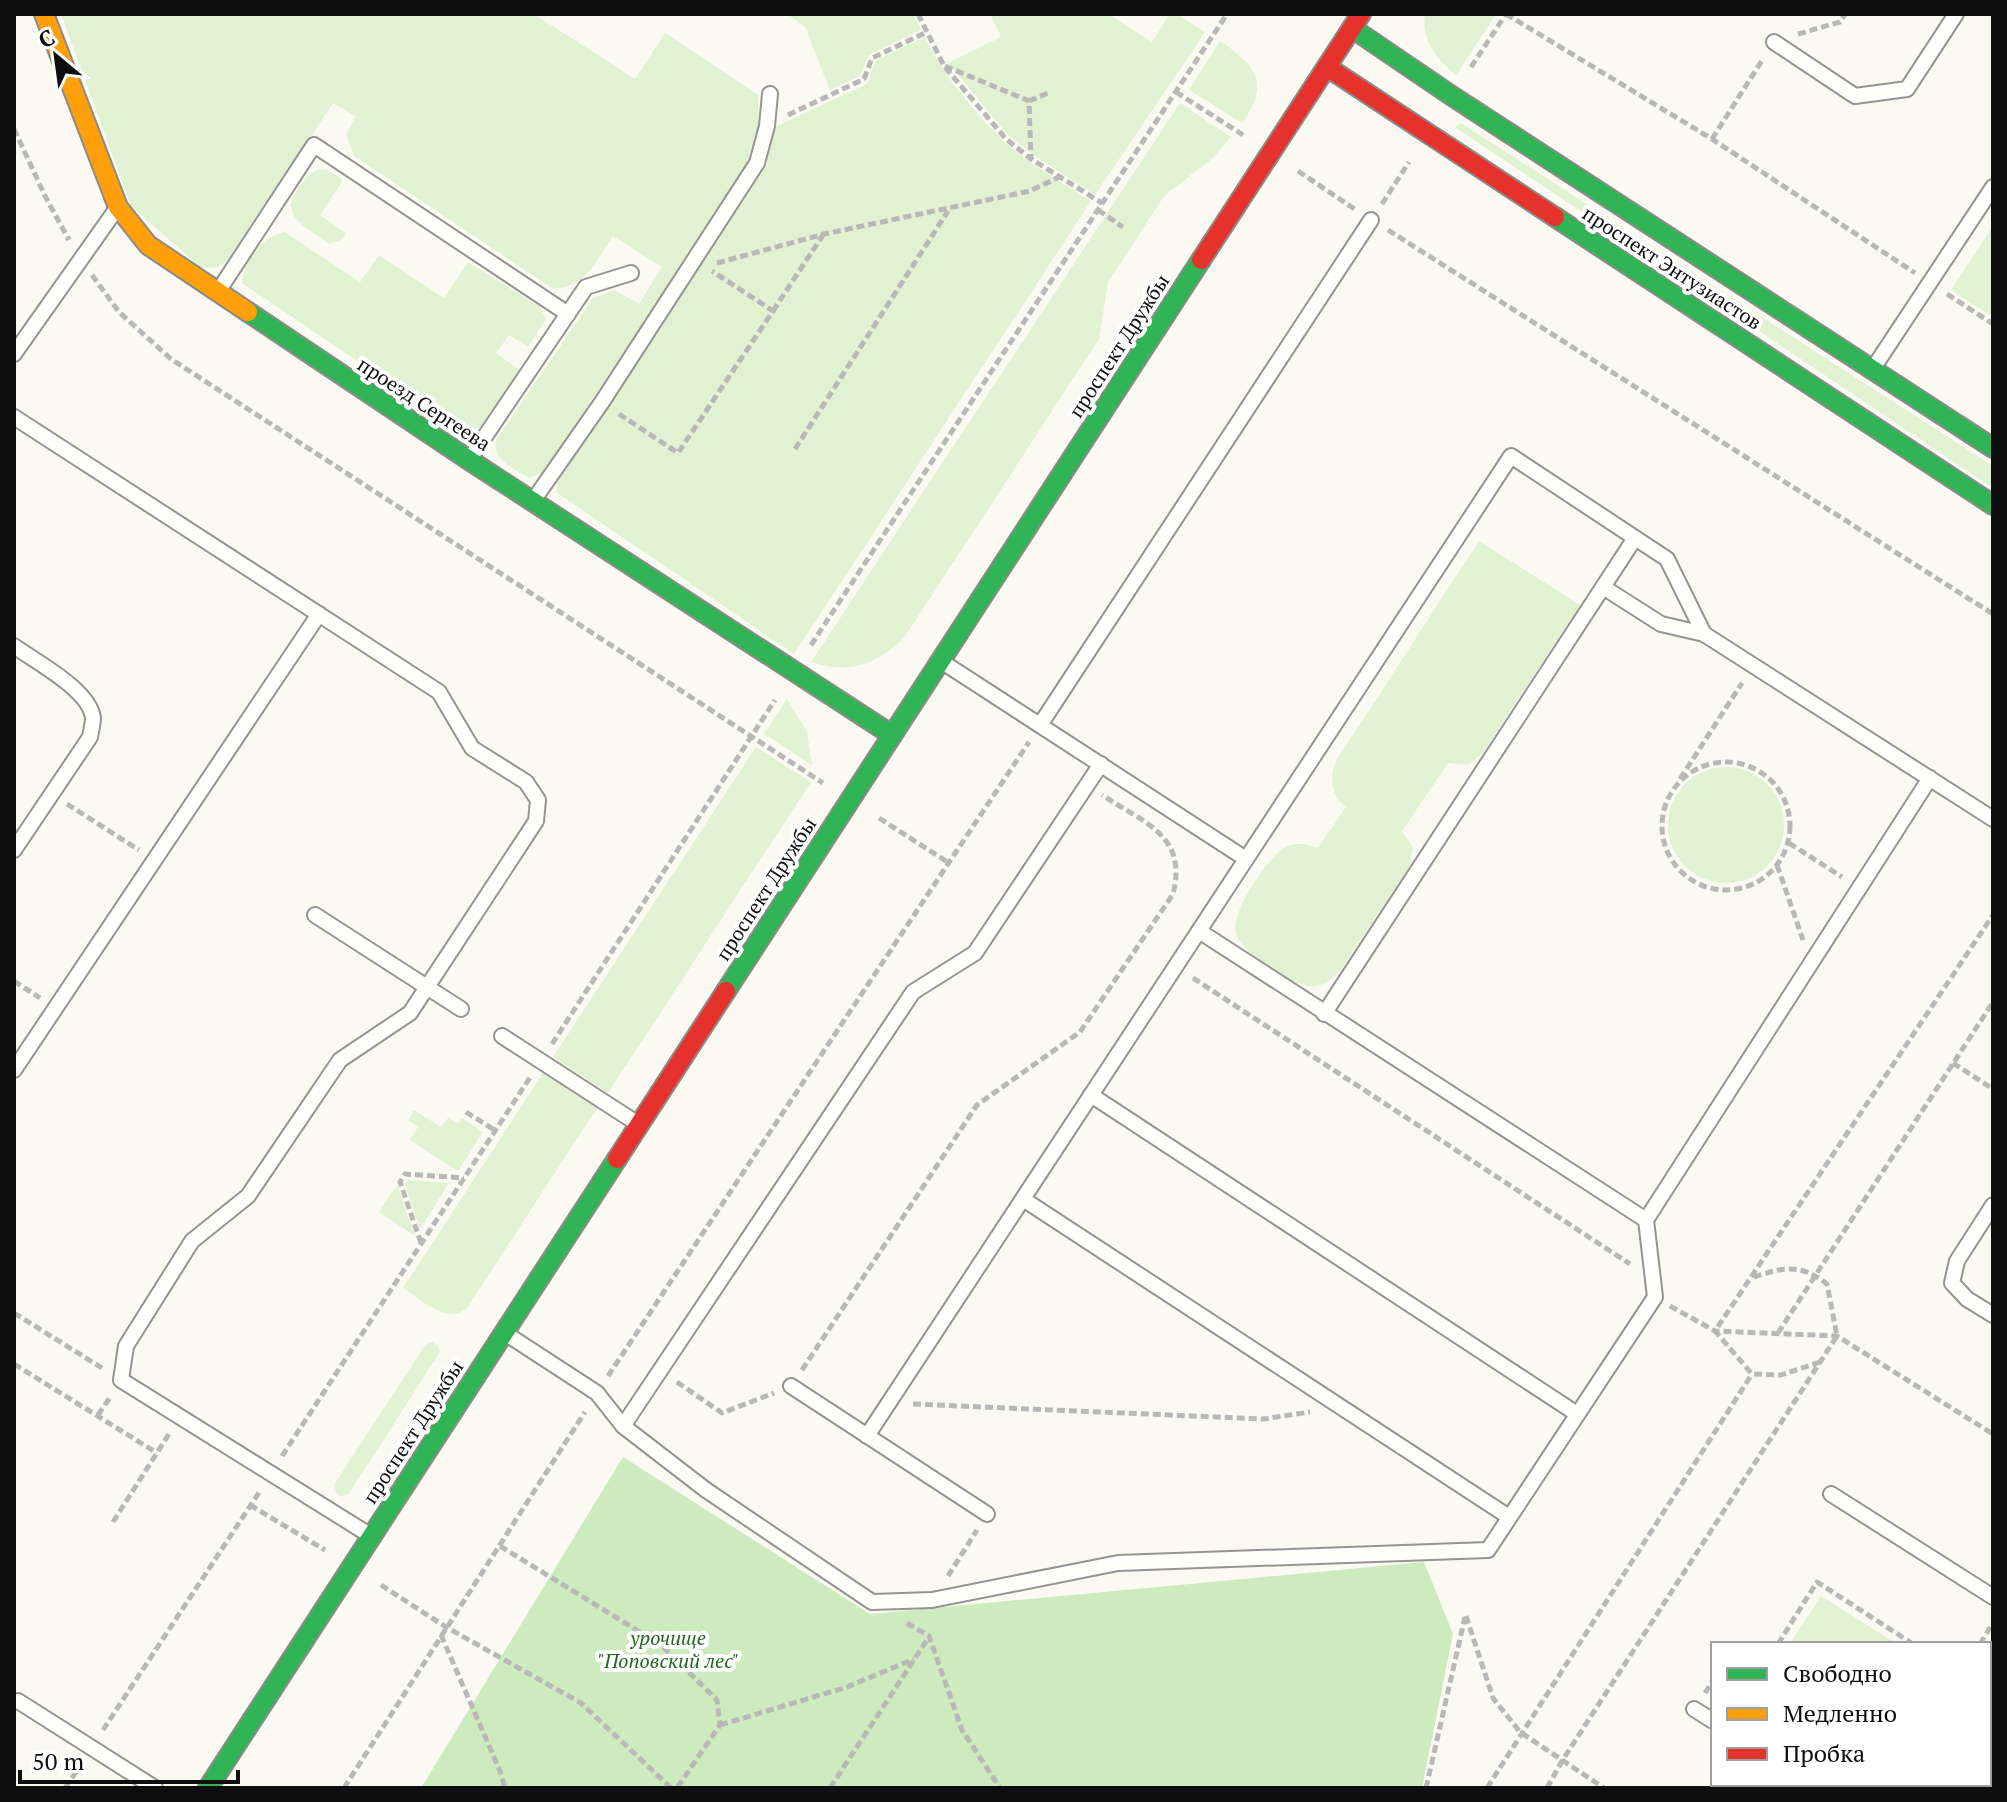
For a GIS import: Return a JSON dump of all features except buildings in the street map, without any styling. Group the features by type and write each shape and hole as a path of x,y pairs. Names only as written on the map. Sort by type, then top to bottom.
{"main road":[{"name":"проезд Сергеева","path":"44,14 118,207 148,245 469,460 892,735"},
{"name":"проспект Дружбы","path":"208,1788 1356,21"},
{"name":"проспект Энтузиастов","path":"1356,21 1452,96 1993,448"},
{"name":"проспект Энтузиастов","path":"1327,67 1993,505"}],"lane":[{"path":"1774,42 1855,96 1907,89 1956,14"},
{"path":"533,502 602,402 757,163 767,126 770,94"},
{"path":"217,293 314,145 568,314"},
{"path":"1873,369 1993,187"},
{"path":"14,354 118,207"},
{"path":"1040,725 1371,220"},
{"path":"469,460 586,287 631,273"},
{"path":"14,417 439,692 472,748 526,782 538,800 536,821 410,1013 340,1060 248,1196 192,1241 126,1346 121,1380 372,1536"},
{"path":"867,1436 1511,456 1667,559 1704,634"},
{"path":"1324,1014 1635,538"},
{"path":"1603,587 1661,624 1704,634 1993,819"},
{"path":"14,1070 319,614"},
{"path":"14,646 76,690 88,704 93,719 90,737 14,850"},
{"path":"940,660 1246,859"},
{"path":"623,1426 913,992 975,953 1101,764"},
{"path":"504,1332 597,1393 623,1426 706,1490 872,1602 932,1600 1118,1563 1488,1550 1655,1297 1646,1220 1930,778"},
{"path":"315,915 461,1009"},
{"path":"1199,931 1646,1220"},
{"path":"502,1036 639,1124"},
{"path":"1091,1095 1577,1414"},
{"path":"1023,1199 1509,1517"},
{"path":"1993,1205 1957,1261 1952,1283 1967,1299 1993,1315"},
{"path":"791,1386 987,1514"},
{"path":"1831,1494 1993,1597"},
{"path":"18,1701 155,1788"},
{"path":"1694,1709 1711,1720"}],"path":[{"path":"918,14 944,66 1006,139 1031,159 1102,203"},
{"path":"65,1788 793,672 1227,14"},
{"path":"1506,14 1712,139 1993,324"},
{"path":"767,126 864,79 872,58 927,32"},
{"path":"944,66 1029,101 1048,93"},
{"path":"1176,92 1371,220 1993,614"},
{"path":"1029,101 1031,159"},
{"path":"14,129 45,196 80,259 119,312 171,359 949,863"},
{"path":"773,311 705,267 824,234 1030,191 1059,177"},
{"path":"795,449 948,210"},
{"path":"1098,210 1123,227"},
{"path":"602,402 678,453 824,234"},
{"path":"1675,786 1694,770 1718,762 1743,763 1766,775 1782,794 1790,818 1789,843 1777,865 1758,882 1734,890 1709,888 1687,877 1670,858 1662,834 1664,809 1675,786 1753,665"},
{"path":"344,1788 597,1393 1040,725"},
{"path":"660,1370 722,1413 791,1386 977,1105 1080,1032 1173,894 1178,873 1176,856 1168,842 1155,830 1087,786"},
{"path":"52,795 154,860"},
{"path":"1789,843 1859,888"},
{"path":"1777,865 1811,962"},
{"path":"1715,1331 1993,915"},
{"path":"1176,966 1640,1271 1645,1291 1715,1331 1752,1374 1781,1375 1820,1362"},
{"path":"14,981 55,1008"},
{"path":"1778,1333 1993,1002"},
{"path":"1953,1063 1993,1089"},
{"path":"466,1112 496,1131"},
{"path":"421,1244 400,1182 405,1174 464,1178"},
{"path":"1547,1788 1837,1336 1827,1284 1815,1275 1785,1267 1751,1278"},
{"path":"14,1313 121,1380 98,1415"},
{"path":"1715,1331 1837,1336 1993,1434"},
{"path":"14,1364 157,1453"},
{"path":"1487,1788 1752,1374"},
{"path":"888,1403 1263,1419 1340,1407"},
{"path":"113,1522 180,1416"},
{"path":"932,1600 987,1514"},
{"path":"500,1546 661,1645 717,1700 720,1725"},
{"path":"1779,1642 1817,1582 1910,1642"},
{"path":"872,1602 929,1636 962,1730 1000,1788"},
{"path":"1426,1788 1466,1616 1493,1698 1520,1732 1604,1788"},
{"path":"1981,1642 1993,1623"},
{"path":"446,1627 581,1703 671,1788"},
{"path":"441,1635 505,1788"},
{"path":"830,1788 929,1636"},
{"path":"677,1788 720,1725 847,1687 914,1659"}],"green space":[{"path":"61,14 534,14 635,79 665,33 758,95 759,127 750,161 544,472 529,478 501,459 496,440 593,298 615,290 639,304 662,267 613,236 581,279 573,284 552,288 354,156 346,134 356,117 333,103 229,260 216,268 200,267 131,206"},
{"path":"787,14 913,14 921,30 869,55 860,76 830,90 805,27"},
{"path":"990,14 1109,14 1152,42 1170,14 1177,14 1205,32 1095,195 1009,136 948,63 1001,37"},
{"path":"1425,14 1495,16 1456,75 1432,49 1425,33"},
{"path":"925,37 960,92 1004,141 1035,166 1091,201 794,654 556,492 557,483 766,167 775,127 867,84 876,60"},
{"path":"1220,41 1243,59 1255,77 1256,97 1242,123 1189,90"},
{"path":"1180,103 1231,137 1213,158 1164,196 1108,282 1099,339 906,635 885,653 863,664 838,667 811,662"},
{"path":"1461,123 1993,466 1993,488 1455,127"},
{"path":"318,169 328,170 343,180 320,215 346,233 340,241 329,243 299,222 291,209 299,188"},
{"path":"1993,226 1993,317 1951,290"},
{"path":"285,232 360,282 379,255 444,298 468,262 540,307 546,319 528,347 509,335 496,353 520,370 480,427 464,433 242,283 247,265 256,250 269,239"},
{"path":"1479,541 1580,605 1482,754 1467,765 1448,763 1402,831 1413,847 1410,865 1341,969 1324,984 1310,986 1291,980 1256,958 1240,941 1236,933 1239,912 1253,885 1280,851 1288,846 1303,844 1318,848 1346,807 1333,786 1332,774 1336,761"},
{"path":"787,699 807,732 812,765 764,734"},
{"path":"756,747 811,782 608,1093 553,1057"},
{"path":"1726,767 1748,772 1767,784 1779,803 1784,825 1779,847 1767,866 1748,878 1726,883 1704,878 1685,866 1673,847 1668,825 1673,803 1685,784 1704,772"},
{"path":"543,1073 597,1108 467,1308 451,1314 434,1309 403,1288"},
{"path":"414,1110 441,1127 448,1118 458,1124 462,1118 483,1132 458,1171 410,1140 418,1127 408,1120"},
{"path":"408,1180 449,1183 420,1229 405,1185"},
{"path":"397,1185 415,1236 379,1212"},
{"path":"432,1342 440,1352 348,1495 341,1496 334,1485 425,1345"},
{"name":"урочище \"Поповский лес\"","path":"623,1457 870,1614 1424,1562 1453,1634 1422,1788 421,1788"},
{"path":"1821,1596 1894,1642 1791,1642"}],"traffic: fast":[{"path":"1352,28 1993,448"},
{"path":"1555,217 1993,505"},
{"path":"726,991 1201,260"},
{"path":"248,312 892,735"},
{"path":"208,1788 617,1159"}],"traffic: slow":[{"path":"44,14 118,207 148,245 248,312"}],"traffic: jam":[{"path":"1201,260 1361,14"},
{"path":"1327,67 1555,217"},
{"path":"617,1159 726,991"}]}
